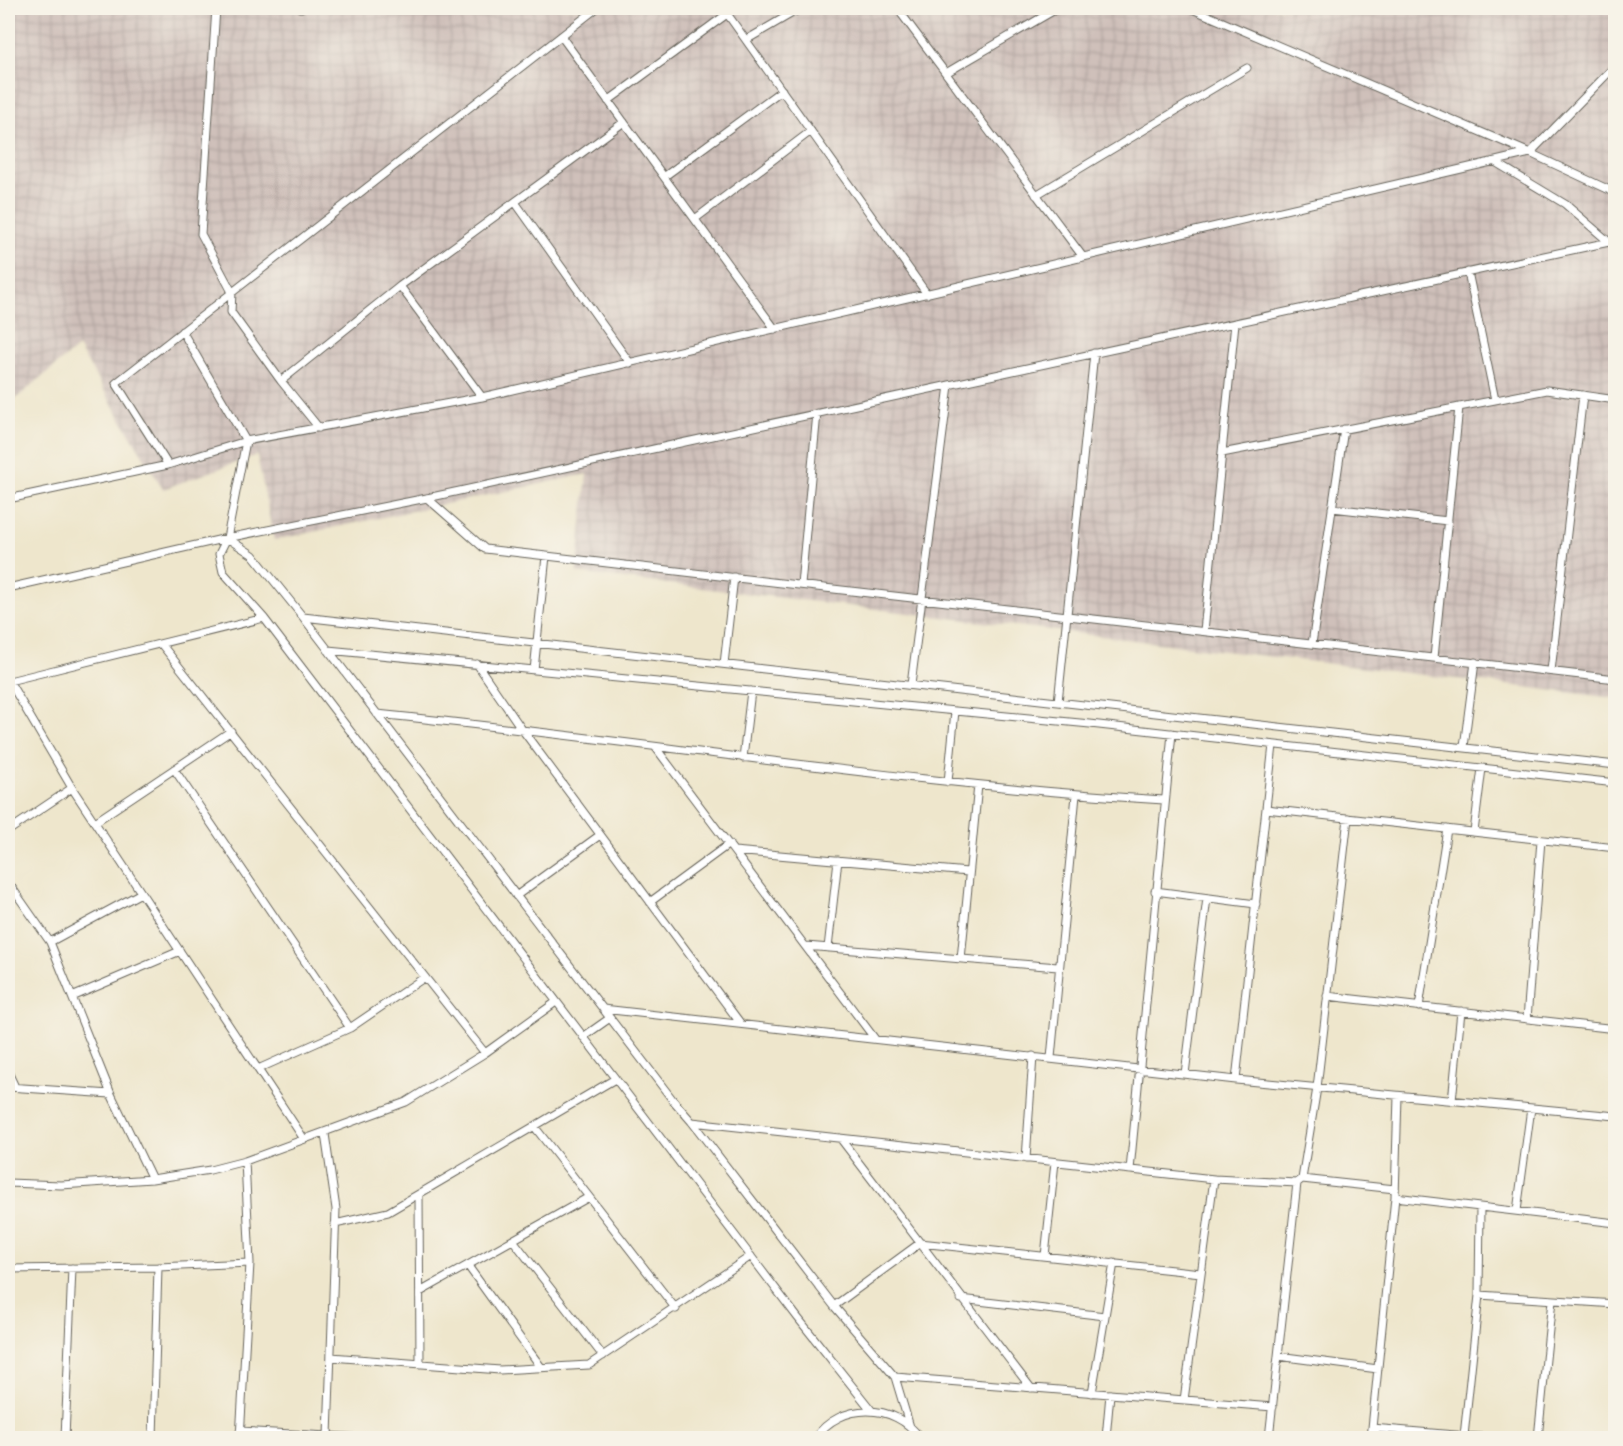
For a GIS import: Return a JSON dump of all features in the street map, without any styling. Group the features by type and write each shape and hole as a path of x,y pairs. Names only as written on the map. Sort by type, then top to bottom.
{"street":[{"path":"216,8 201,234 232,292 231,312 281,381 319,428"},
{"path":"168,465 116,383 597,8"},
{"path":"746,40 801,8"},
{"path":"897,8 1083,257"},
{"path":"946,73 1058,8"},
{"path":"1190,8 1530,153 1616,193"},
{"path":"608,101 725,11 927,294"},
{"path":"561,36 775,329"},
{"path":"8,500 168,465 246,441 482,397 1530,153 1616,65"},
{"path":"1036,195 1247,68"},
{"path":"665,176 782,90"},
{"path":"281,381 400,286 624,122"},
{"path":"695,219 811,131"},
{"path":"1495,162 1565,204 1612,243"},
{"path":"514,202 630,363"},
{"path":"8,588 227,538 427,498 1468,272 1612,243"},
{"path":"1468,272 1495,400"},
{"path":"400,286 482,397"},
{"path":"1204,631 1235,323"},
{"path":"182,331 246,441 227,538 219,554 223,572 264,618 615,1079 872,1411"},
{"path":"1059,702 1094,353"},
{"path":"911,685 949,385"},
{"path":"1222,453 1547,390 1616,400"},
{"path":"1551,671 1583,395"},
{"path":"1434,658 1459,407"},
{"path":"801,585 817,413"},
{"path":"1312,644 1344,429"},
{"path":"427,498 485,549 1616,679"},
{"path":"1332,508 1448,521"},
{"path":"227,538 253,555 303,617 672,1099 834,1306 895,1377 910,1427"},
{"path":"534,670 546,556"},
{"path":"724,664 734,577"},
{"path":"303,617 1616,765"},
{"path":"264,618 162,645 8,680 72,788 304,1139"},
{"path":"162,645 485,1053"},
{"path":"328,650 1172,733 1616,783"},
{"path":"1464,747 1475,662"},
{"path":"477,664 521,728 741,1024"},
{"path":"743,758 751,691"},
{"path":"948,782 955,711"},
{"path":"377,714 521,728 656,748 948,782 1076,795 1164,800"},
{"path":"95,822 231,731"},
{"path":"1130,1170 1155,891 1172,733"},
{"path":"1236,1080 1273,745"},
{"path":"656,748 875,1039"},
{"path":"1474,832 1482,768"},
{"path":"174,769 350,1028"},
{"path":"961,959 978,785"},
{"path":"8,831 72,788"},
{"path":"1051,1058 1076,795"},
{"path":"1266,809 1616,848"},
{"path":"1269,1438 1299,1181 1317,1088 1348,818"},
{"path":"1419,1007 1447,829"},
{"path":"516,896 600,835"},
{"path":"1527,1019 1541,840"},
{"path":"650,902 729,844"},
{"path":"734,851 968,872"},
{"path":"828,948 838,860"},
{"path":"8,882 50,942 111,1094 152,1179"},
{"path":"1155,891 1256,904"},
{"path":"50,942 141,893"},
{"path":"1185,1074 1207,898"},
{"path":"806,946 1058,967"},
{"path":"72,997 180,951"},
{"path":"258,1069 350,1028 426,977"},
{"path":"1327,996 1616,1029"},
{"path":"8,1183 61,1185 152,1179 210,1170 245,1161 304,1139 325,1134 406,1102 485,1053 556,1002"},
{"path":"603,1009 1236,1080 1616,1116"},
{"path":"1452,1101 1461,1011"},
{"path":"583,1037 610,1018"},
{"path":"1026,1159 1033,1056"},
{"path":"8,1072 11,1087 111,1094"},
{"path":"335,1224 388,1212 615,1079"},
{"path":"1371,1438 1395,1193 1398,1096"},
{"path":"1517,1211 1531,1108"},
{"path":"692,1122 1214,1179 1299,1181 1480,1207 1616,1223"},
{"path":"534,1126 676,1309"},
{"path":"325,1134 336,1209 328,1436"},
{"path":"840,1138 1031,1388"},
{"path":"245,1161 250,1263 240,1435 364,1438"},
{"path":"1045,1256 1055,1162"},
{"path":"1184,1400 1214,1179"},
{"path":"418,1194 420,1364"},
{"path":"420,1292 589,1197"},
{"path":"1464,1436 1479,1295 1480,1207"},
{"path":"513,1240 603,1356"},
{"path":"834,1306 920,1243 1201,1273"},
{"path":"331,1357 500,1370 589,1365 676,1309 751,1256"},
{"path":"8,1269 158,1268 250,1263"},
{"path":"1092,1393 1114,1263"},
{"path":"468,1266 541,1367"},
{"path":"65,1438 72,1268"},
{"path":"153,1438 158,1268"},
{"path":"1479,1295 1616,1304"},
{"path":"961,1299 1105,1316"},
{"path":"1538,1438 1552,1300"},
{"path":"1278,1356 1378,1369"},
{"path":"895,1377 1273,1407"},
{"path":"1106,1438 1110,1394"},
{"path":"815,1438 836,1419 853,1412 872,1411 892,1416 910,1427 920,1438"},
{"path":"1372,1428 1491,1438"}],"shaded area":[{"path":"8,8 1615,8 1615,698 577,573 587,474 274,540 257,455 163,489 78,347 8,405"}]}
